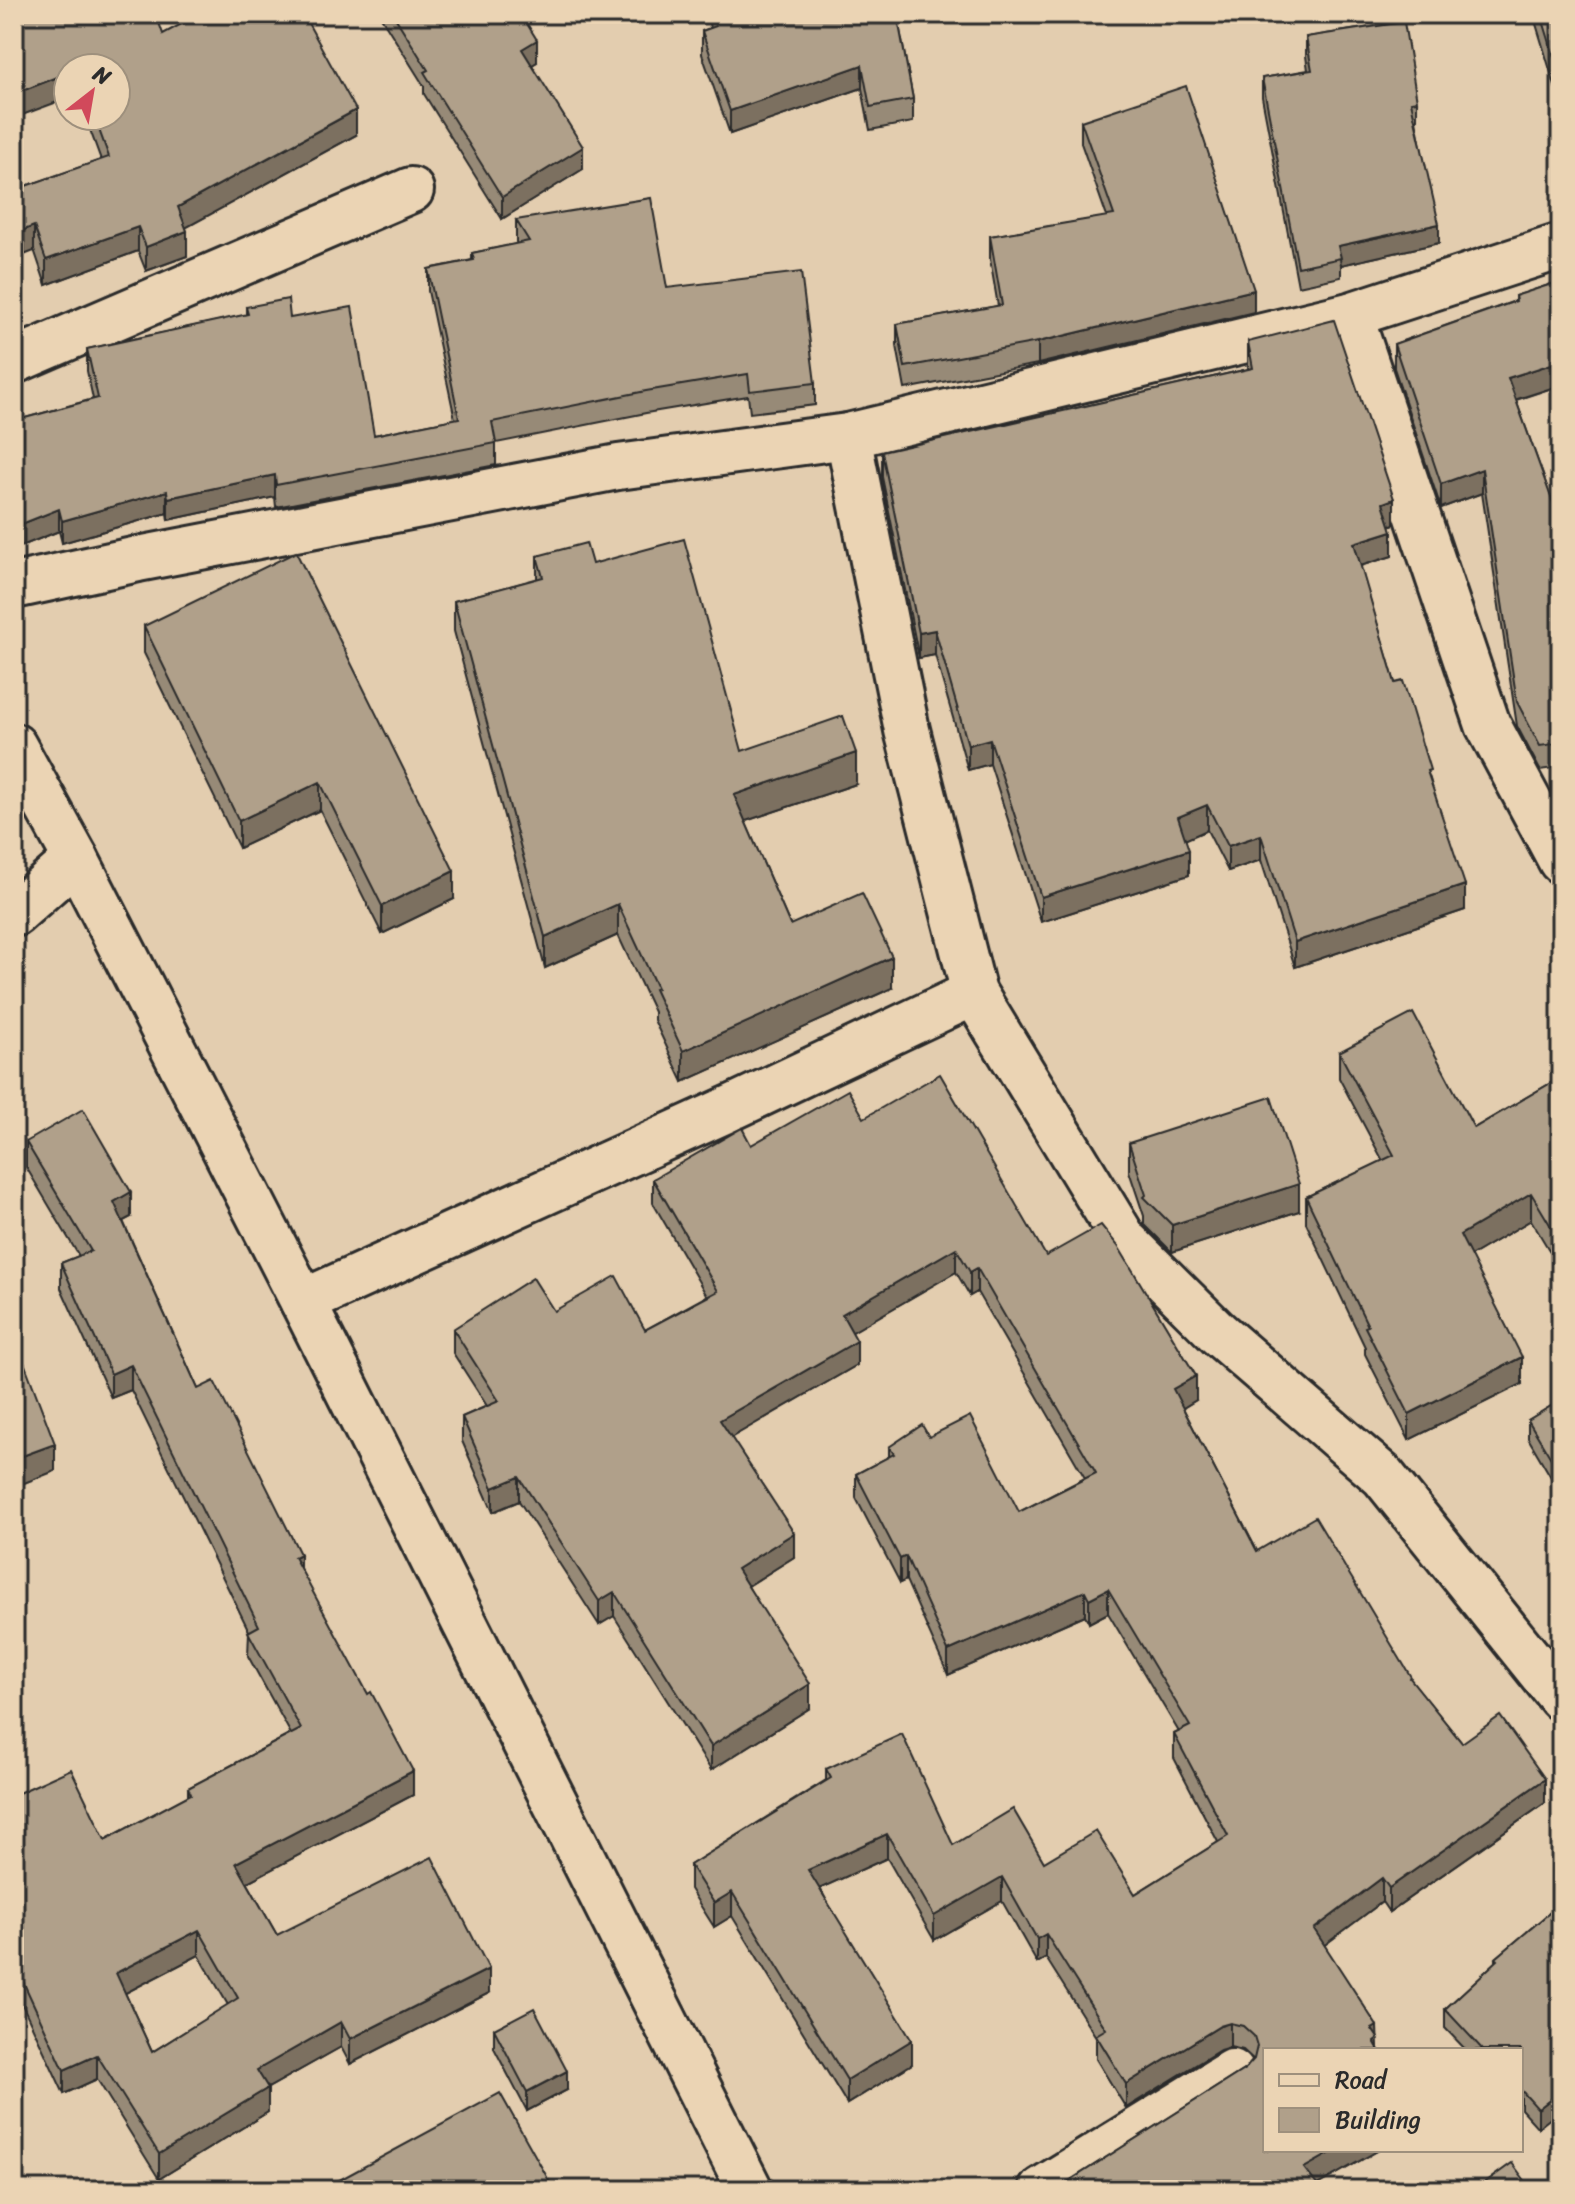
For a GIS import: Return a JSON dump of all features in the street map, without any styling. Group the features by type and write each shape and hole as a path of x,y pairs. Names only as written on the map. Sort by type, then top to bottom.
{"street":[{"path":"14,361 411,190"},
{"path":"14,586 138,559 618,467 848,436 1350,315 1561,246"},
{"path":"1350,315 1488,725 1561,861"},
{"path":"848,436 907,730 974,993 1125,1241 1218,1333 1383,1476 1561,1698"},
{"path":"14,746 76,859 303,1302 750,2190"},
{"path":"14,914 76,859"},
{"path":"303,1302 733,1107 974,993"},
{"path":"1041,2190 1232,2072"}],"building":[{"path":"14,14 156,14 163,34 200,14 303,14 356,110 178,207 187,231 146,247 138,227 46,260 34,226 14,234 14,190 109,157 100,132 132,132 132,52 52,52 52,79 14,94"},
{"path":"393,14 521,14 537,40 522,49 583,147 502,197 424,72 428,70"},
{"path":"713,14 897,14 913,99 870,107 862,65 730,111 702,31 716,26"},
{"path":"1541,14 1561,14 1561,79"},
{"path":"1404,22 1417,101 1411,102 1439,224 1338,246 1341,258 1298,267 1262,78 1312,70 1306,37"},
{"path":"1186,86 1254,290 1038,342 905,367 897,324 1002,305 990,236 1114,215 1081,121"},
{"path":"651,198 667,288 801,272 815,383 750,391 748,374 646,391 492,422 496,443 276,485 275,475 168,498 167,491 62,521 59,509 14,527 14,421 98,398 87,349 248,314 246,307 288,299 290,318 352,307 374,435 459,418 428,269 474,260 472,253 529,241 516,220"},
{"path":"1561,281 1561,361 1508,378 1553,503 1561,502 1561,743 1540,746 1517,702 1482,469 1441,484 1394,344 1516,301 1515,296"},
{"path":"1334,320 1394,499 1383,503 1392,531 1354,543 1395,683 1403,681 1430,770 1427,771 1465,885 1295,942 1261,835 1228,846 1207,805 1178,817 1189,850 1041,897 990,739 968,745 935,630 919,633 882,452 1253,368 1248,342"},
{"path":"684,539 742,751 843,716 856,753 734,795 790,925 862,893 892,957 683,1051 618,904 545,937 454,601 543,577 537,556 586,543 592,564"},
{"path":"296,552 454,871 382,906 320,782 239,821 144,626"},
{"path":"1413,1013 1474,1128 1561,1077 1561,1243 1531,1193 1460,1235 1522,1357 1409,1414 1365,1327 1368,1326 1306,1197 1394,1155 1339,1052"},
{"path":"940,1074 1046,1256 1101,1225 1118,1246 1196,1376 1173,1389 1257,1551 1315,1517 1410,1678 1462,1743 1500,1716 1545,1779 1389,1888 1382,1878 1314,1929 1377,2026 1372,2029 1378,2038 1374,2041 1378,2048 1263,2048 1263,2152 1332,2152 1304,2168 1321,2190 1055,2190 1245,2069 1254,2059 1257,2046 1254,2036 1243,2026 1230,2023 1220,2026 1126,2084 1096,2035 1106,2029 1046,1934 1037,1939 1002,1877 934,1916 887,1834 808,1870 912,2040 847,2080 732,1892 714,1903 690,1865 831,1778 826,1769 902,1734 953,1845 1013,1809 1044,1862 1096,1831 1135,1894 1228,1836 1174,1734 1190,1726 1108,1589 1089,1599 1085,1591 948,1651 906,1556 900,1559 856,1474 894,1454 889,1447 922,1425 929,1437 970,1416 1019,1512 1096,1473 977,1268 970,1272 956,1248 842,1314 857,1341 720,1420 794,1533 737,1569 810,1684 711,1746 614,1592 599,1601 519,1477 493,1488 462,1417 499,1401 453,1329 533,1278 554,1311 616,1276 645,1330 718,1291 653,1179 742,1128 751,1145 848,1090 864,1118"},
{"path":"1271,1097 1299,1184 1172,1225 1144,1197 1146,1195 1129,1143"},
{"path":"83,1109 131,1192 114,1202 198,1389 214,1381 300,1554 294,1557 413,1771 236,1863 277,1935 432,1857 489,1969 350,2039 341,2022 257,2070 268,2088 159,2154 97,2055 64,2070 14,1962 14,1795 71,1769 105,1840 191,1794 188,1788 301,1729 248,1632 259,1626 131,1365 111,1374 61,1263 91,1251 26,1142","holes":["199,1930 238,1998 152,2052 116,1973"]},
{"path":"14,1336 55,1444 14,1459"},
{"path":"1561,1400 1561,1475 1528,1420"},
{"path":"1561,1903 1561,2091 1538,2109 1523,2092 1523,2048 1481,2048 1445,2009 1498,1960 1496,1958"},
{"path":"534,2008 567,2071 527,2092 494,2029"},
{"path":"500,2093 551,2184 539,2190 321,2190"},
{"path":"1512,2163 1532,2190 1482,2190 1480,2186"}]}
